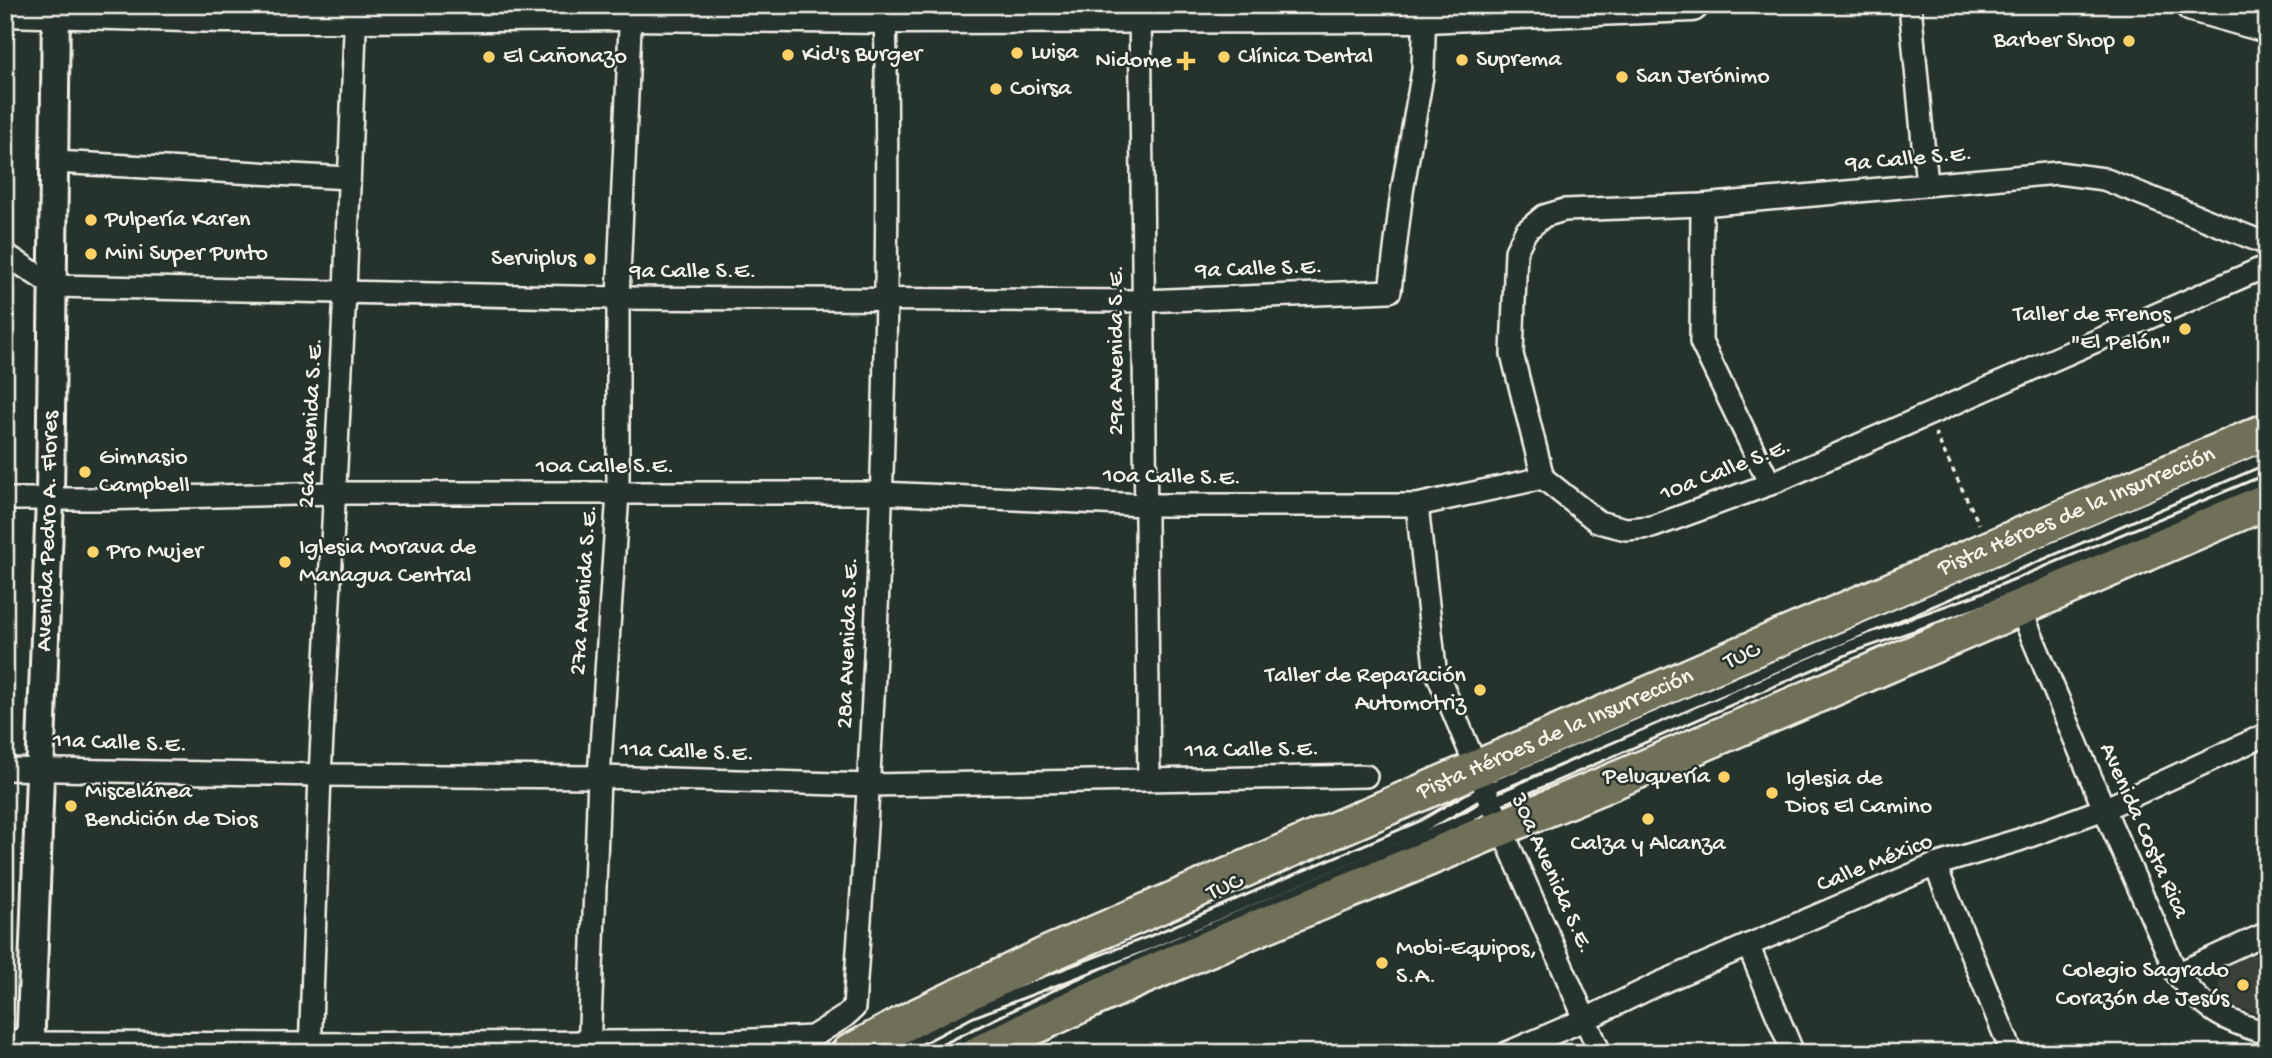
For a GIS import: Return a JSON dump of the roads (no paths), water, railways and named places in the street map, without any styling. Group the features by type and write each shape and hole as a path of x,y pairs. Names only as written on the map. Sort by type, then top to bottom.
{"main road":[{"path":"5,10 1425,11 1692,5"},
{"path":"2208,7 2267,26"},
{"name":"Pista Héroes de la Insurrección","path":"980,1053 1093,999 1257,928 1737,656 2267,431"},
{"name":"Pista Héroes de la Insurrección","path":"849,1053 918,1016 1048,954 2020,608 2267,501"}],"street":[{"path":"1910,5 1927,185"},
{"name":"Avenida Pedro A. Flores","path":"22,1046 42,768 54,286 56,8"},
{"name":"27a Avenida S.E.","path":"589,1048 599,777 618,493 618,298 631,9"},
{"name":"26a Avenida S.E.","path":"311,1049 320,775 345,292 356,11"},
{"name":"28a Avenida S.E.","path":"589,1048 812,1037 854,1008 870,785 880,493 885,299 885,11"},
{"name":"29a Avenida S.E.","path":"1140,11 1149,779"},
{"name":"9a Calle S.E.","path":"54,286 618,298 1143,301 1390,291 1402,192 1423,70 1425,11"},
{"path":"54,162 349,177"},
{"name":"9a Calle S.E.","path":"1543,478 1512,354 1516,250 1526,231 1544,216 1564,209 1702,205 2058,173 2104,179 2267,244"},
{"path":"1702,205 1701,342 1770,484"},
{"path":"5,254 54,286"},
{"name":"10a Calle S.E.","path":"5,499 335,493 880,493 1145,505 1417,505 1543,478 1598,522 1626,529 1652,527 1770,484 2267,266"},
{"name":"30a Avenida S.E.","path":"1417,505 1435,668 1488,798 1600,1053"},
{"name":"Avenida Costa Rica","path":"2020,608 2104,809 2178,974 2196,998 2215,1013 2239,1025 2267,1032"},
{"name":"Calle México","path":"1507,1053 1658,984 1935,865 2019,840 2104,809 2267,734"},
{"name":"11a Calle S.E.","path":"5,769 599,777 870,785 1366,776"},
{"path":"1935,865 2012,1053"},
{"path":"2178,974 2267,933"},
{"path":"1748,945 1793,1053"},
{"path":"22,1046 589,1048"}],"lane":[{"name":"TUC","path":"891,1053 971,1011 1150,943 1422,827 2267,457"},
{"name":"TUC","path":"940,1053 1077,986 1468,817 1488,798 1852,646 1976,602 2267,481"}],"place":[{"name":"Barber Shop","path":"2129,41"},
{"name":"Luisa","path":"1017,53"},
{"name":"Kid's Burger","path":"788,55"},
{"name":"El Cañonazo","path":"489,57"},
{"name":"Clínica Dental","path":"1224,57"},
{"name":"Suprema","path":"1462,60"},
{"name":"Nidome","path":"1186,61"},
{"name":"San Jerónimo","path":"1622,77"},
{"name":"Coirsa","path":"996,89"},
{"name":"Pulpería Karen","path":"91,220"},
{"name":"Mini Super Punto","path":"91,254"},
{"name":"Serviplus","path":"590,259"},
{"name":"Taller de Frenos \"El Pelón\"","path":"2185,329"},
{"name":"Gimnasio Campbell","path":"85,472"},
{"name":"Pro Mujer","path":"93,552"},
{"name":"Iglesia Morava de Managua Central","path":"285,562"},
{"name":"Taller de Reparación Automotriz","path":"1480,690"},
{"name":"Peluquería","path":"1724,777"},
{"name":"Iglesia de Dios El Camino","path":"1772,793"},
{"name":"Miscelánea Bendición de Dios","path":"71,806"},
{"name":"Calza y Alcanza","path":"1648,819"},
{"name":"Mobi-Equipos, S.A.","path":"1382,963"},
{"name":"Colegio Sagrado Corazón de Jesús","path":"2243,985"}]}
